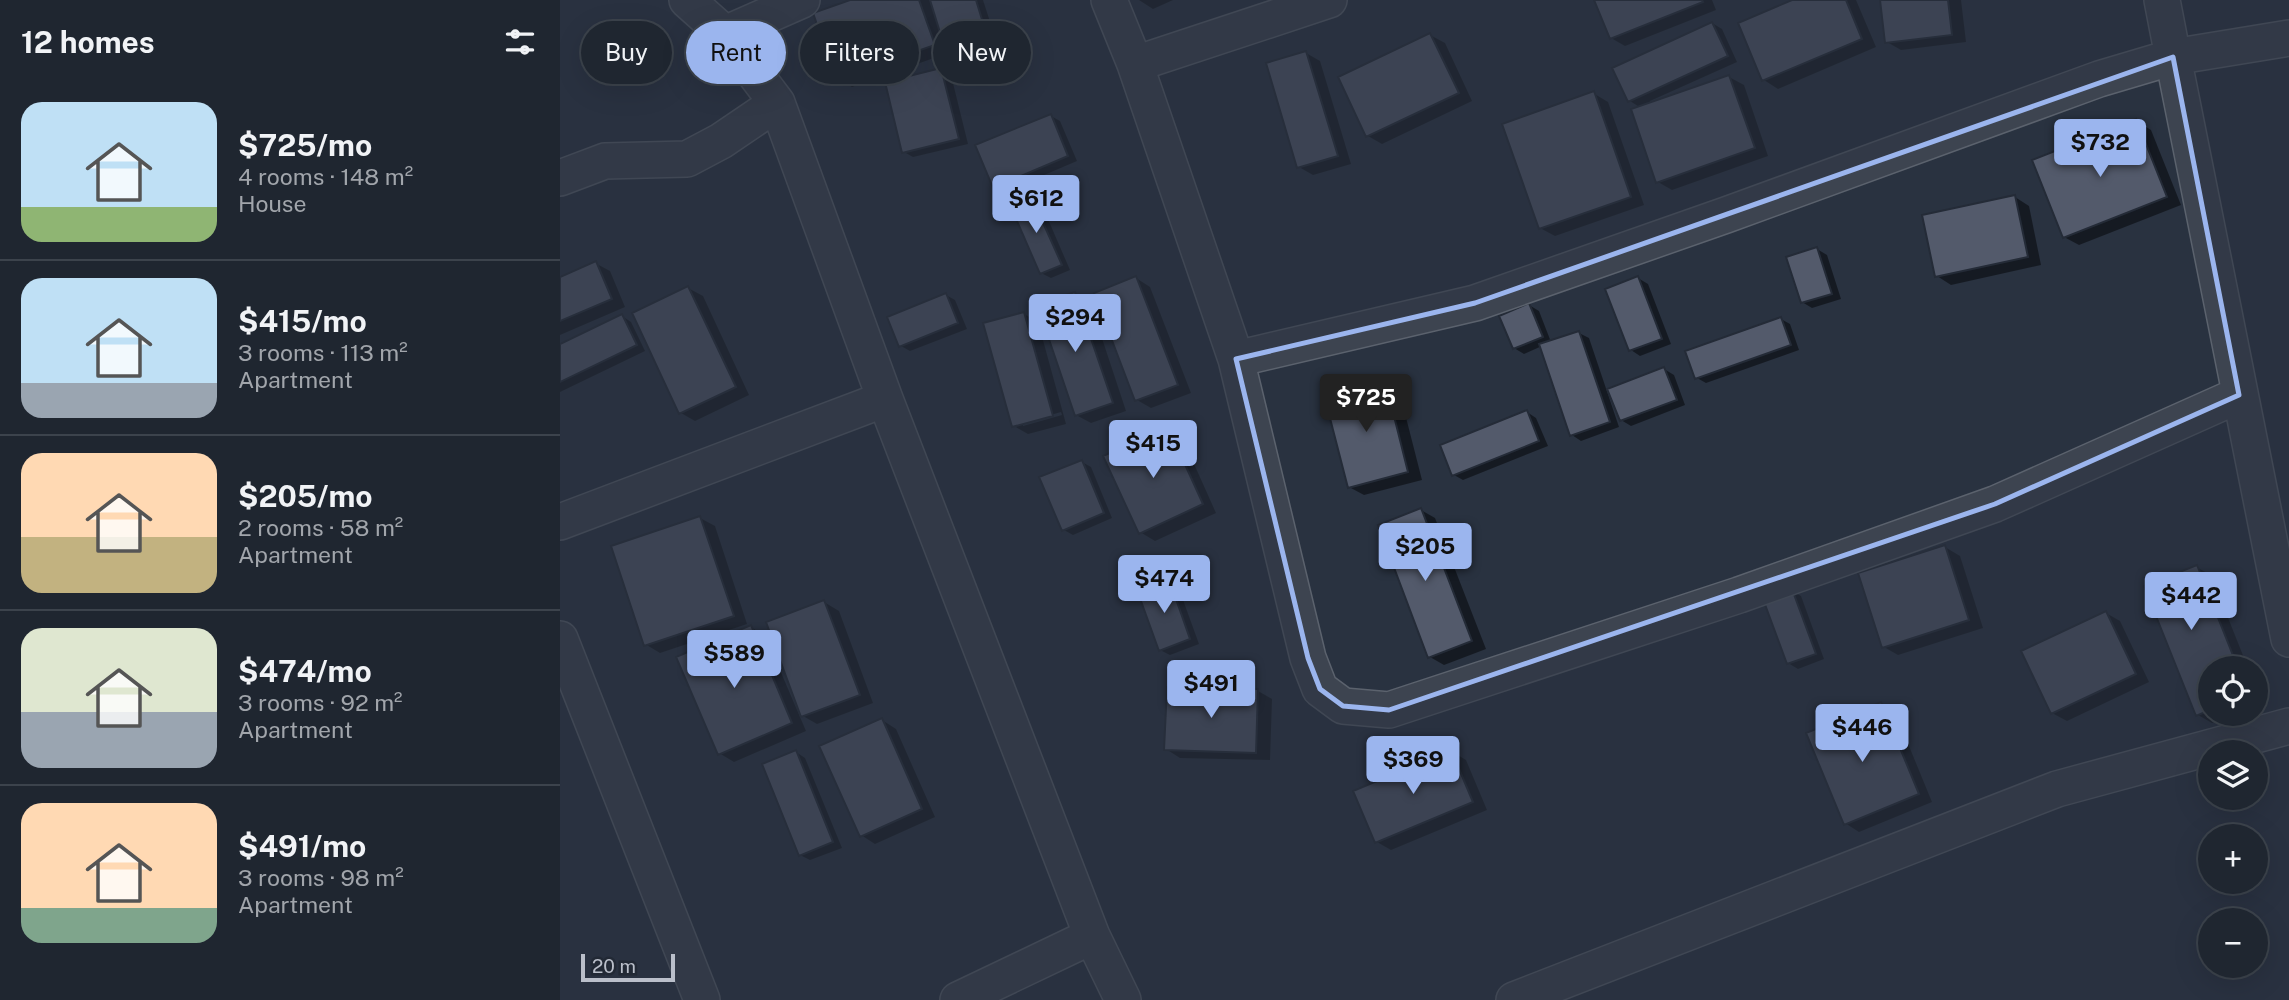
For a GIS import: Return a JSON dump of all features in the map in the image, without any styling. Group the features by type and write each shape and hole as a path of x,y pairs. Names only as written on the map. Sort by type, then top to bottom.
{"street":[{"path":"687,0 710,21"},
{"path":"754,21 802,0"},
{"path":"1109,0 1135,64 1236,359 1308,658 1321,690 1343,706 1389,710 1739,595 1995,504 2239,395"},
{"path":"1135,64 1329,0"},
{"path":"2162,0 2289,639"},
{"path":"1236,359 1475,303 2099,79 2172,57 2289,38"},
{"path":"762,84 776,103 885,399 1093,936 1123,1000"},
{"path":"560,178 605,161 687,159 720,141 776,103"},
{"path":"560,523 885,399"},
{"path":"560,639 702,1000"},
{"path":"1514,1000 2057,789 2289,726"},
{"path":"958,1000 1093,936"}],"highlighted area":[{"path":"2173,57 2239,395 1995,504 1389,710 1343,706 1320,689 1308,658 1236,359 1475,303"}],"building":[{"path":"850,0 919,0 933,46 919,50 919,21 816,21 813,13"},
{"path":"930,0 976,0 982,21 936,21"},
{"path":"1594,0 1702,0 1703,2 1610,39"},
{"path":"1792,0 1846,0 1862,39 1762,81 1738,23"},
{"path":"1880,0 1948,0 1952,35 1885,43"},
{"path":"1712,22 1728,56 1628,102 1612,68"},
{"path":"1430,33 1459,93 1366,137 1338,77"},
{"path":"1306,51 1338,156 1297,168 1266,63"},
{"path":"933,70 933,84 945,84 959,139 902,153 885,84 919,84 919,74"},
{"path":"1729,75 1755,148 1656,183 1631,109"},
{"path":"1594,91 1631,197 1539,229 1502,124"},
{"path":"1051,114 1068,156 993,188 975,145"},
{"path":"2136,119 2167,197 2063,238 2032,160"},
{"path":"2015,195 2028,257 1935,277 1922,215"},
{"path":"1031,196 1062,265 1040,274 1010,205"},
{"path":"1817,247 1832,294 1801,303 1786,257"},
{"path":"596,261 612,299 560,321 560,277"},
{"path":"1136,276 1178,385 1135,401 1094,293"},
{"path":"1638,276 1662,339 1629,351 1605,289"},
{"path":"688,286 736,387 679,414 632,313"},
{"path":"1075,292 1113,403 1075,416 1037,304"},
{"path":"946,293 958,323 899,347 887,317"},
{"path":"1529,303 1543,337 1513,349 1499,316"},
{"path":"1024,312 1053,416 1012,427 983,323"},
{"path":"622,314 637,345 560,382 560,344"},
{"path":"1781,317 1791,345 1695,379 1685,351"},
{"path":"1579,331 1610,422 1570,436 1539,344"},
{"path":"1664,367 1677,400 1620,421 1607,389"},
{"path":"1385,380 1408,472 1348,488 1324,395"},
{"path":"1527,410 1539,441 1452,476 1440,445"},
{"path":"1168,427 1203,504 1139,534 1103,456"},
{"path":"1082,460 1104,513 1062,531 1039,477"},
{"path":"1421,508 1472,641 1428,658 1378,525"},
{"path":"700,516 734,616 644,646 611,546"},
{"path":"1945,545 1969,620 1882,648 1858,573"},
{"path":"2197,565 2233,656 2198,656 2196,716 2144,586"},
{"path":"1169,579 1190,639 1159,651 1137,590"},
{"path":"1792,589 1816,654 1787,664 1763,599"},
{"path":"824,600 860,695 801,717 766,622"},
{"path":"2106,611 2136,674 2051,714 2021,651"},
{"path":"751,625 792,723 718,755 676,657"},
{"path":"1167,687 1258,689 1256,753 1164,750"},
{"path":"1881,702 1919,794 1844,825 1806,733"},
{"path":"882,718 922,809 860,837 819,746"},
{"path":"796,750 833,842 799,856 762,764"},
{"path":"1451,750 1473,802 1375,843 1353,791"}]}
